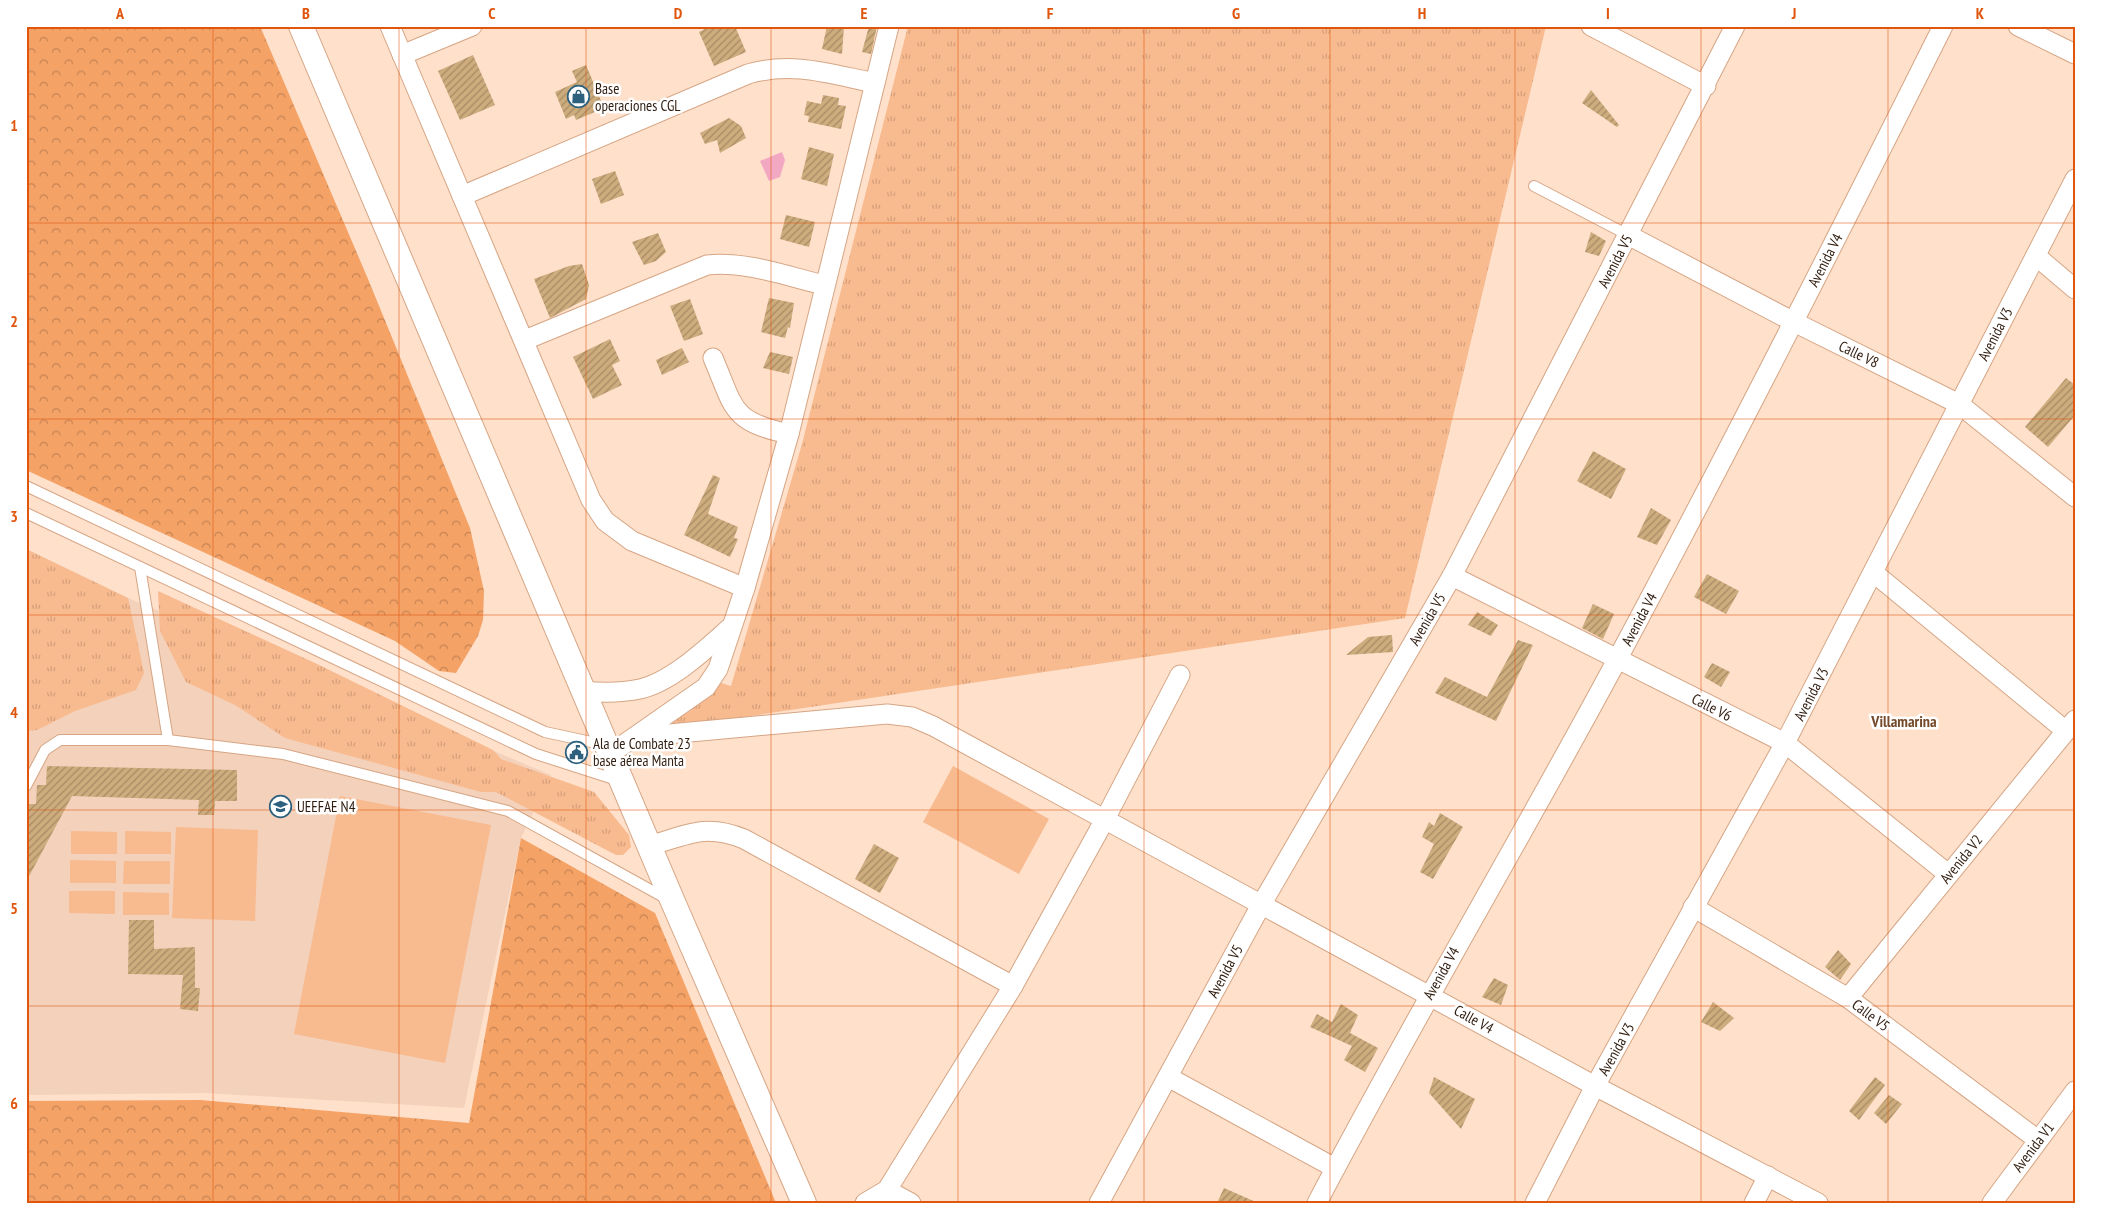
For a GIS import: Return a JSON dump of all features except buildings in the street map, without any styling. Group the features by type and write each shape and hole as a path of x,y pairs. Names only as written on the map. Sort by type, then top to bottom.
{"street":[{"path":"301,26 649,846 804,1203"},
{"path":"390,26 525,340 591,500 606,521 632,541 745,588"},
{"path":"402,55 472,26"},
{"path":"608,750 636,738 706,687 718,669 745,588 789,434 824,284 889,26"},
{"path":"1591,26 1706,86"},
{"name":"Avenida V5","path":"1099,1203 1261,904 1452,576 1706,86 1735,26"},
{"name":"Avenida V4","path":"1317,1203 1429,994 1617,659 1794,322 1943,26"},
{"path":"2018,26 2075,54"},
{"path":"462,196 748,74 764,70 796,68 875,83"},
{"name":"Avenida V3","path":"1535,1203 1693,907 1785,743 2075,179"},
{"name":"Calle V8","path":"1628,235 1794,322 1959,404 2075,497"},
{"path":"2036,256 2075,289"},
{"path":"525,340 707,265 726,263 746,266 824,284"},
{"path":"713,358 736,412 745,420 760,428 789,434"},
{"path":"1874,573 2070,725"},
{"name":"Calle V6","path":"1452,576 1785,743 1948,874"},
{"path":"583,691 611,693 642,688 677,669 733,625"},
{"path":"865,1203 887,1190 1013,986 1104,821 1180,675"},
{"name":"Calle V4","path":"636,738 887,714 912,717 932,726 1104,821 1429,994 1596,1086 1818,1203"},
{"name":"Avenida V2","path":"1848,998 2070,725"},
{"path":"649,846 707,830 725,831 744,839 1013,986"},
{"name":"Calle V5","path":"1693,907 1848,998 2038,1140"},
{"path":"1168,1077 1335,1168"},
{"name":"Avenida V1","path":"1992,1203 2075,1091"},
{"path":"1754,1203 1768,1176"},
{"path":"887,1190 911,1203"}],"lane":[{"path":"1534,186 1628,235"},
{"path":"26,486 545,732 608,750"},
{"path":"26,513 536,754 622,781"},
{"path":"140,567 168,740"},
{"path":"26,786 45,750 60,740 168,740 283,754 508,811 673,902"}],"shaded area":[{"path":"782,152 785,160 780,177 769,181 760,161"},
{"name":"UEEFAE N4","path":"26,549 128,598 551,775 521,838 464,1108 205,1093 26,1095"}],"green space":[{"path":"26,26 260,26 368,279 470,528 484,591 483,620 478,636 456,673 439,671 395,641 26,470"},
{"path":"908,26 1546,26 1405,618 724,720 668,724 690,711 721,683 731,686 802,444"},
{"path":"26,549 128,598 144,673 136,690 75,711 37,730 26,731"},
{"path":"158,591 315,663 493,750 501,759 594,792 629,835 631,847 623,855 616,855 496,792 481,792 285,738 235,705 186,682 160,631"},
{"path":"953,766 1049,819 1019,874 923,822"},
{"path":"340,796 491,825 445,1063 294,1034"},
{"path":"176,827 258,830 255,921 172,918"},
{"path":"71,831 117,832 117,854 71,854"},
{"path":"125,831 171,832 171,854 125,854"},
{"path":"521,838 655,913 776,1203 26,1203 26,1101 200,1100 469,1123"},
{"path":"70,860 116,861 116,883 70,883"},
{"path":"124,861 170,861 170,884 123,884"},
{"path":"69,891 115,891 115,914 69,913"},
{"path":"123,892 169,893 169,915 123,915"}],"place":[{"name":"Base operaciones CGL","path":"579,97"},
{"name":"Ala de Combate 23 base aérea Manta","path":"577,752"},
{"name":"UEEFAE N4","path":"281,806"}],"district":[{"name":"Villamarina","path":"1904,721"}]}
